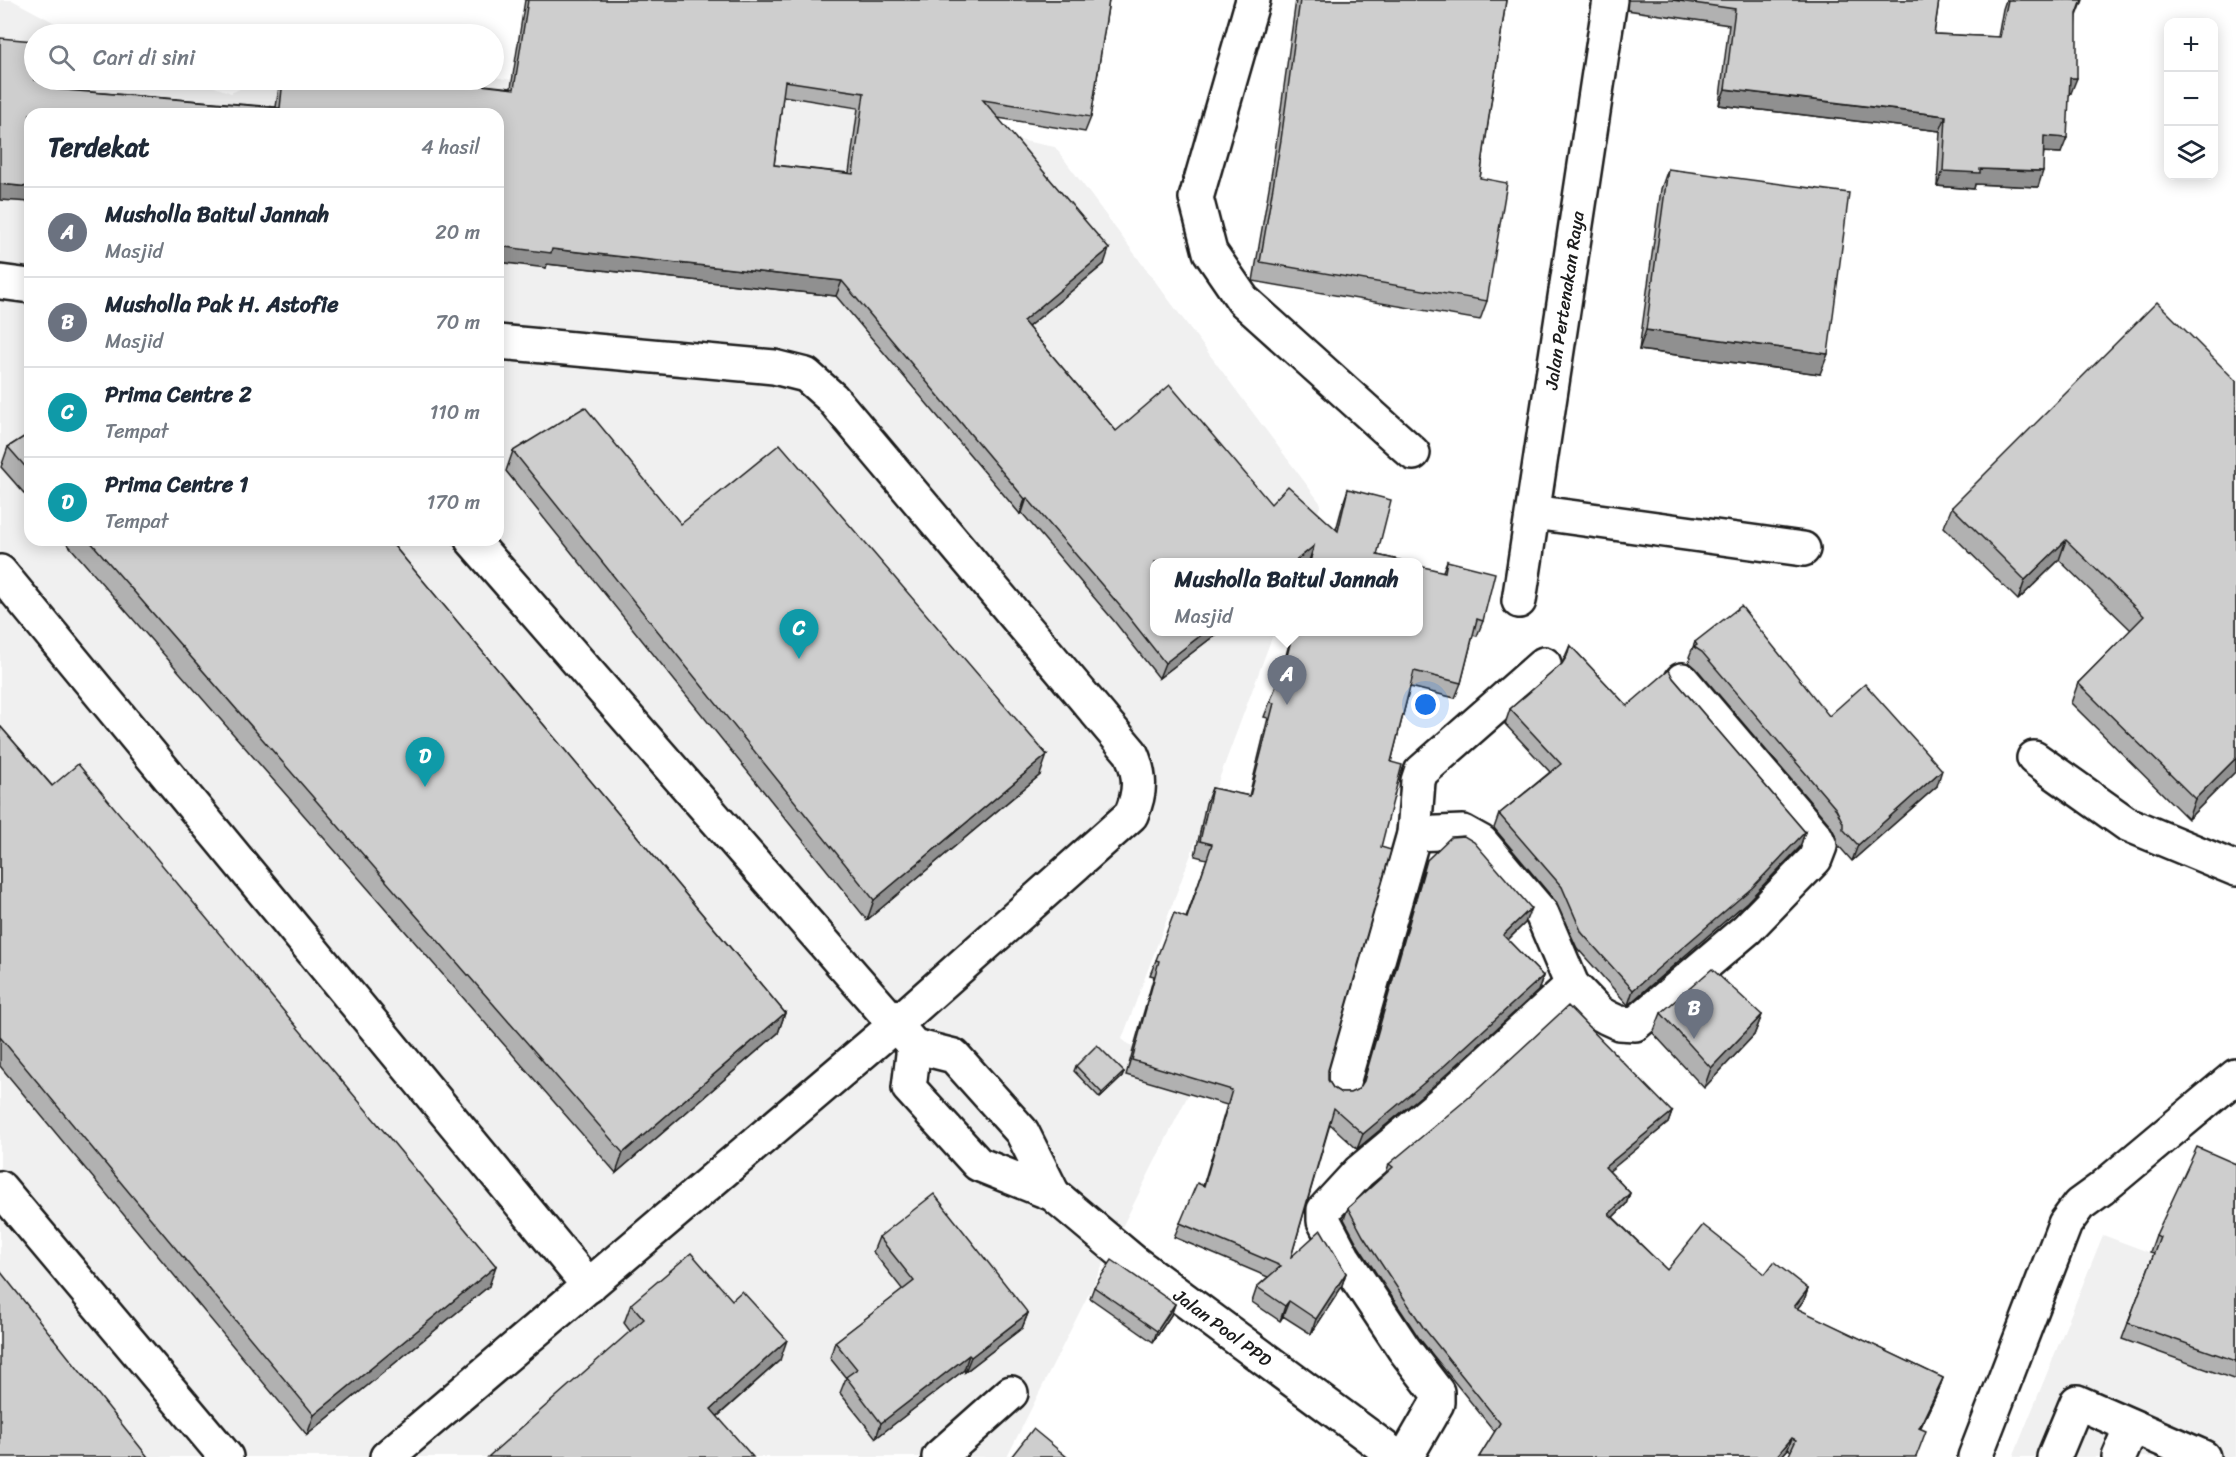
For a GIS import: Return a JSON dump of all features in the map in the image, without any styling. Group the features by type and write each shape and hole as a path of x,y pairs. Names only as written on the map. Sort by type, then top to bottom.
{"street":[{"path":"1253,0 1196,198 1210,252 1243,300 1413,453"},
{"name":"Jalan Pertenakan Raya","path":"1519,601 1610,0"},
{"path":"0,282 24,285"},
{"path":"402,1452 589,1286 905,1036 1131,815 1140,786 1138,768 1131,753 832,398 806,375 774,367 504,343"},
{"path":"1533,512 1803,549"},
{"path":"477,546 905,1036"},
{"path":"0,572 589,1286"},
{"path":"1341,1090 1414,834 1418,781 1421,772 1544,664"},
{"path":"1414,834 1463,832 1481,842 1542,914 1572,985 1599,1013 1619,1023 1635,1024 1747,929 1819,853 1820,846 1816,837 1682,680"},
{"path":"2034,758 2127,824 2236,869"},
{"path":"1406,1457 1437,1403 1437,1392 1404,1349 1342,1257 1324,1221 1324,1210 1359,1172 1450,1096 1572,985"},
{"name":"Jalan Pool PPD","path":"1053,1194 1022,1132 954,1056 905,1036 909,1088 978,1164 1053,1194 1135,1263 1397,1457"},
{"path":"1975,1457 2065,1224 2079,1205 2236,1076"},
{"path":"0,1188 226,1457"},
{"path":"939,1457 1011,1393"},
{"path":"2054,1457 2077,1402 2203,1457"},
{"path":"2119,1457 2132,1427"}],"shaded area":[{"path":"0,0 12,0 58,24 24,24 24,90 223,90 231,93 237,90 504,90 504,79 670,106 710,80 1055,147 1321,504 1301,558 1150,558 1150,636 1273,636 1122,1039 1189,1093 1007,1457 0,1457"},
{"path":"2103,1235 2236,1285 2236,1457 2013,1457"}],"building":[{"path":"528,0 1109,0 1091,117 983,100 1109,249 1023,321 1116,431 1170,385 1271,504 1288,486 1338,531 1348,489 1391,500 1377,555 1390,558 1311,558 1314,546 1299,558 1150,558 1150,636 1200,636 1165,663 1120,606 1027,498 1025,499 842,281 552,249 551,253 504,247 504,108 280,108 282,90 504,90 504,88 514,89","holes":["785,81 864,93 853,174 774,165"]},
{"path":"1300,0 1506,0 1480,178 1507,183 1487,301 1260,262 1281,140"},
{"path":"1672,0 1939,0 1934,34 2000,37 2008,0 2082,0 2077,14 2077,78 2070,78 2067,138 2044,136 2043,171 1980,169 1980,173 1943,171 1946,116 1725,89 1735,9"},
{"path":"0,38 24,40 24,90 66,90 280,108 24,108 24,186 0,184"},
{"path":"1668,169 1849,193 1828,354 1646,330"},
{"path":"2157,302 2236,381 2236,758 2195,799 2078,683 2144,616 2066,540 2025,580 1952,507"},
{"path":"585,407 681,524 780,444 1047,755 874,900 513,451"},
{"path":"24,437 24,465 8,447"},
{"path":"94,546 394,546 785,1013 623,1153"},
{"path":"1447,561 1495,573 1483,621 1477,619 1461,683 1414,671 1391,762 1402,765 1381,847 1391,850 1328,1070 1328,1080 1333,1088 1341,1093 1350,1093 1359,1089 1364,1081 1427,860 1451,837 1464,836 1474,842 1531,908 1503,935 1543,976 1443,1067 1363,1134 1334,1108 1291,1257 1321,1230 1346,1273 1316,1319 1289,1301 1285,1306 1257,1287 1281,1266 1180,1223 1197,1183 1204,1186 1232,1090 1132,1060 1159,961 1156,960 1174,913 1187,918 1212,844 1200,841 1212,788 1250,796 1274,703 1270,702 1286,660 1292,636 1423,636 1423,567 1445,572"},
{"path":"1741,606 1829,716 1865,684 1942,770 1858,845 1843,829 1843,823 1836,809 1702,652 1694,647 1697,645 1695,642"},
{"path":"1570,645 1627,706 1669,670 1673,678 1805,832 1753,887 1633,990 1582,933 1562,887 1499,814 1561,764 1510,709 1562,664"},
{"path":"0,726 52,786 78,764 496,1266 314,1415 0,1037"},
{"path":"1712,969 1762,1015 1711,1068 1661,1013"},
{"path":"1568,1006 1672,1112 1605,1167 1630,1193 1609,1214 1667,1270 1703,1225 1765,1274 1774,1262 1808,1289 1794,1307 1943,1378 1919,1428 1926,1431 1916,1457 1788,1457 1796,1440 1792,1438 1776,1457 1479,1457 1500,1423 1423,1327 1363,1236 1348,1208 1393,1167 1389,1164 1467,1099"},
{"path":"1097,1045 1124,1072 1102,1093 1076,1066"},
{"path":"2197,1147 2236,1164 2236,1361 2128,1323 2160,1237 2156,1235"},
{"path":"934,1194 1028,1313 881,1423 846,1377 857,1369 835,1342 914,1281 879,1237"},
{"path":"691,1253 732,1300 742,1291 787,1340 711,1409 753,1457 488,1457 644,1319 631,1304"},
{"path":"1112,1260 1175,1304 1157,1331 1094,1287"},
{"path":"0,1271 148,1457 0,1457"},
{"path":"1033,1429 1067,1457 1011,1457"}],"place":[{"name":"Prima Centre 2","path":"799,659"},
{"name":"Musholla Baitul Jannah","path":"1287,705"},
{"name":"Prima Centre 1","path":"425,787"},
{"name":"Musholla Pak H. Astofie","path":"1694,1039"}]}
